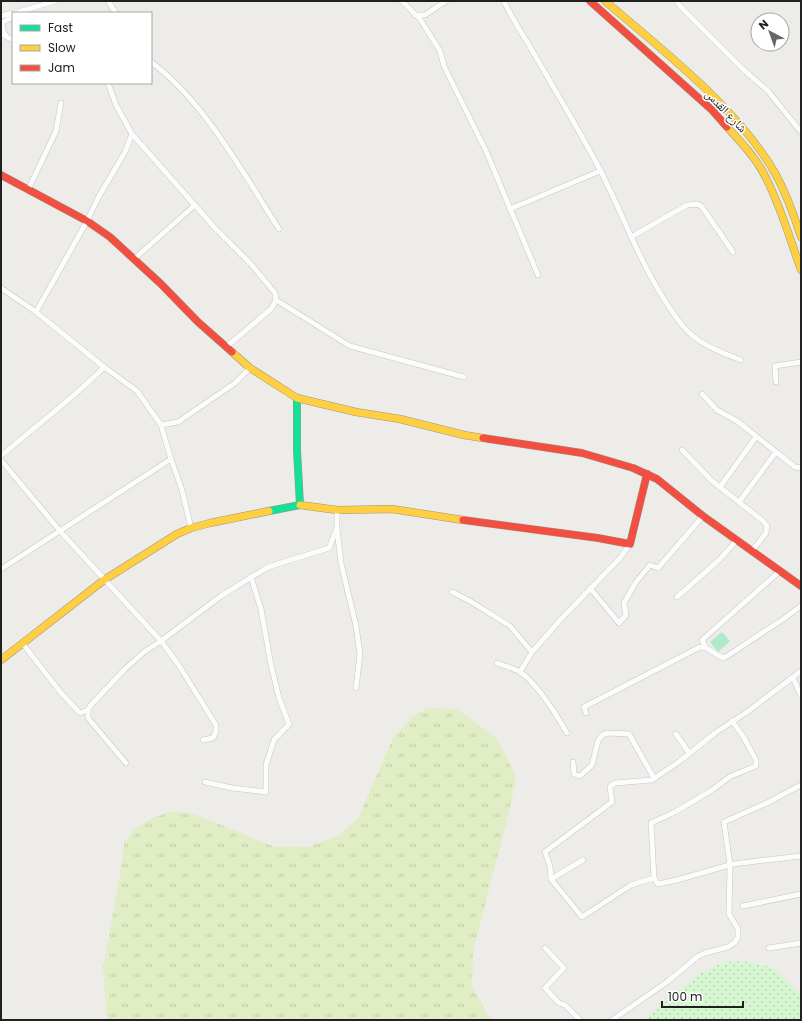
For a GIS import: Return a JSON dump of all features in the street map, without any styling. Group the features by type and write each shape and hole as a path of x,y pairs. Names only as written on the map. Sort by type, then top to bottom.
{"street":[{"path":"19,12 55,1"},
{"path":"108,1 114,11"},
{"path":"113,1 114,11"},
{"path":"402,1 420,19 440,51 444,66 486,151 538,275"},
{"path":"415,15 426,15 446,1"},
{"path":"504,1 512,19 544,71 600,171 647,270 682,326 692,336 715,350 742,360"},
{"name":"شارع القدس","path":"590,1 712,110 744,145 766,176 781,212 801,270"},
{"name":"شارع القدس","path":"605,1 712,97 748,136 771,167 793,211 801,238"},
{"path":"678,1 679,4 734,60 768,91 801,132"},
{"path":"24,12 28,10"},
{"path":"1,16 12,13"},
{"path":"12,18 2,23 3,34 12,39"},
{"path":"152,63 175,82 197,107 228,150 279,229"},
{"path":"108,84 116,105 132,134 214,227 251,264 275,293 276,300 271,309 226,347"},
{"path":"28,190 56,131 61,103"},
{"path":"36,312 87,221 98,198 125,152 132,134"},
{"path":"510,209 600,171"},
{"path":"1,175 87,221 110,237 198,322 250,368 296,398 356,412 400,419 464,435 582,453 633,468 657,479 703,516 801,586"},
{"path":"631,236 687,205 698,204 702,207 733,252"},
{"path":"134,259 195,205"},
{"path":"1,288 36,312 104,367 137,391 162,425 171,459 182,490 191,528"},
{"path":"276,300 350,346 464,377"},
{"path":"776,382 775,366 801,362"},
{"path":"1,456 32,428 53,413 87,384 104,367"},
{"path":"162,425 178,422 235,383 250,368"},
{"path":"702,394 717,410 737,421 795,467 800,469"},
{"path":"296,398 300,505"},
{"path":"720,487 756,437"},
{"path":"682,450 712,481 763,521 767,526 766,533 752,551"},
{"path":"739,502 776,452"},
{"path":"1,569 171,459"},
{"path":"1,460 60,531 161,641 178,664 216,724 216,732 213,738 204,740"},
{"path":"520,672 532,652 590,588 620,558 630,544 647,474"},
{"path":"1,660 104,580 178,534 191,528 253,513 300,505 337,510 392,509 598,538 630,544"},
{"path":"337,510 337,528 341,562 355,622 360,654 356,688"},
{"path":"590,588 619,623 626,615 624,603 636,582 650,565 658,568 703,516"},
{"path":"23,644 61,693 80,713 88,710 96,699 144,652 221,596 268,567 329,548 337,528"},
{"path":"677,597 719,560 737,540"},
{"path":"780,572 702,640 705,646 718,657 724,658 801,606"},
{"path":"205,782 232,788 266,792 266,765 274,740 289,724 279,698 271,666 261,609 251,577"},
{"path":"452,592 470,601 510,626 532,652"},
{"path":"586,713 584,707 700,646 705,646"},
{"path":"497,663 520,672 536,687 555,712 567,733"},
{"path":"654,878 631,885 582,917 551,879 550,866 545,852 612,802 610,787 613,784 652,780 715,732 801,671"},
{"path":"793,678 801,696"},
{"path":"88,710 90,720 126,763"},
{"path":"732,721 743,736 756,760 756,766 731,776 712,790 675,812 651,823 654,878 658,884 730,865 801,856"},
{"path":"573,762 574,774 580,776 592,764 598,741 601,736 607,733 629,734 654,778"},
{"path":"676,734 689,753"},
{"path":"612,1020 667,982 697,957 705,953 728,947 735,942 738,937 738,928 730,914 730,865 724,822 768,803 801,785"},
{"path":"551,879 583,860"},
{"path":"743,906 801,894"},
{"path":"769,948 801,943"},
{"path":"545,948 564,968 545,988 560,1004 565,1005 580,1020"}],"green space":[{"path":"722,632 730,641 718,652 710,642"},
{"path":"428,708 457,709 494,736 506,755 516,777 511,804 473,952 472,986 487,1014 492,1020 107,1020 103,969 124,844 133,830 150,819 172,811 197,815 275,847 308,847 339,835 358,818 393,738 413,716"},
{"path":"742,961 773,968 797,990 801,997 801,1020 643,1020 701,973 725,962"}],"traffic: fast":[{"path":"269,511 300,505 297,450 297,398"}],"traffic: slow":[{"path":"605,1 674,60 720,102 740,125 759,149 775,173 790,204 801,237"},
{"path":"727,127 753,157 766,178 781,212 801,270"},
{"path":"232,352 250,368 297,398 356,412 400,419 464,435 483,438"},
{"path":"300,505 337,510 392,509 463,520"},
{"path":"1,660 104,580 177,534 191,528 210,523 269,511"}],"traffic: jam":[{"path":"590,1 712,110 727,127"},
{"path":"1,175 87,221 110,237 161,284 198,322 232,352"},
{"path":"483,438 582,453 633,468 657,479 703,516 801,586"},
{"path":"463,520 598,538 630,544 647,474"}]}
